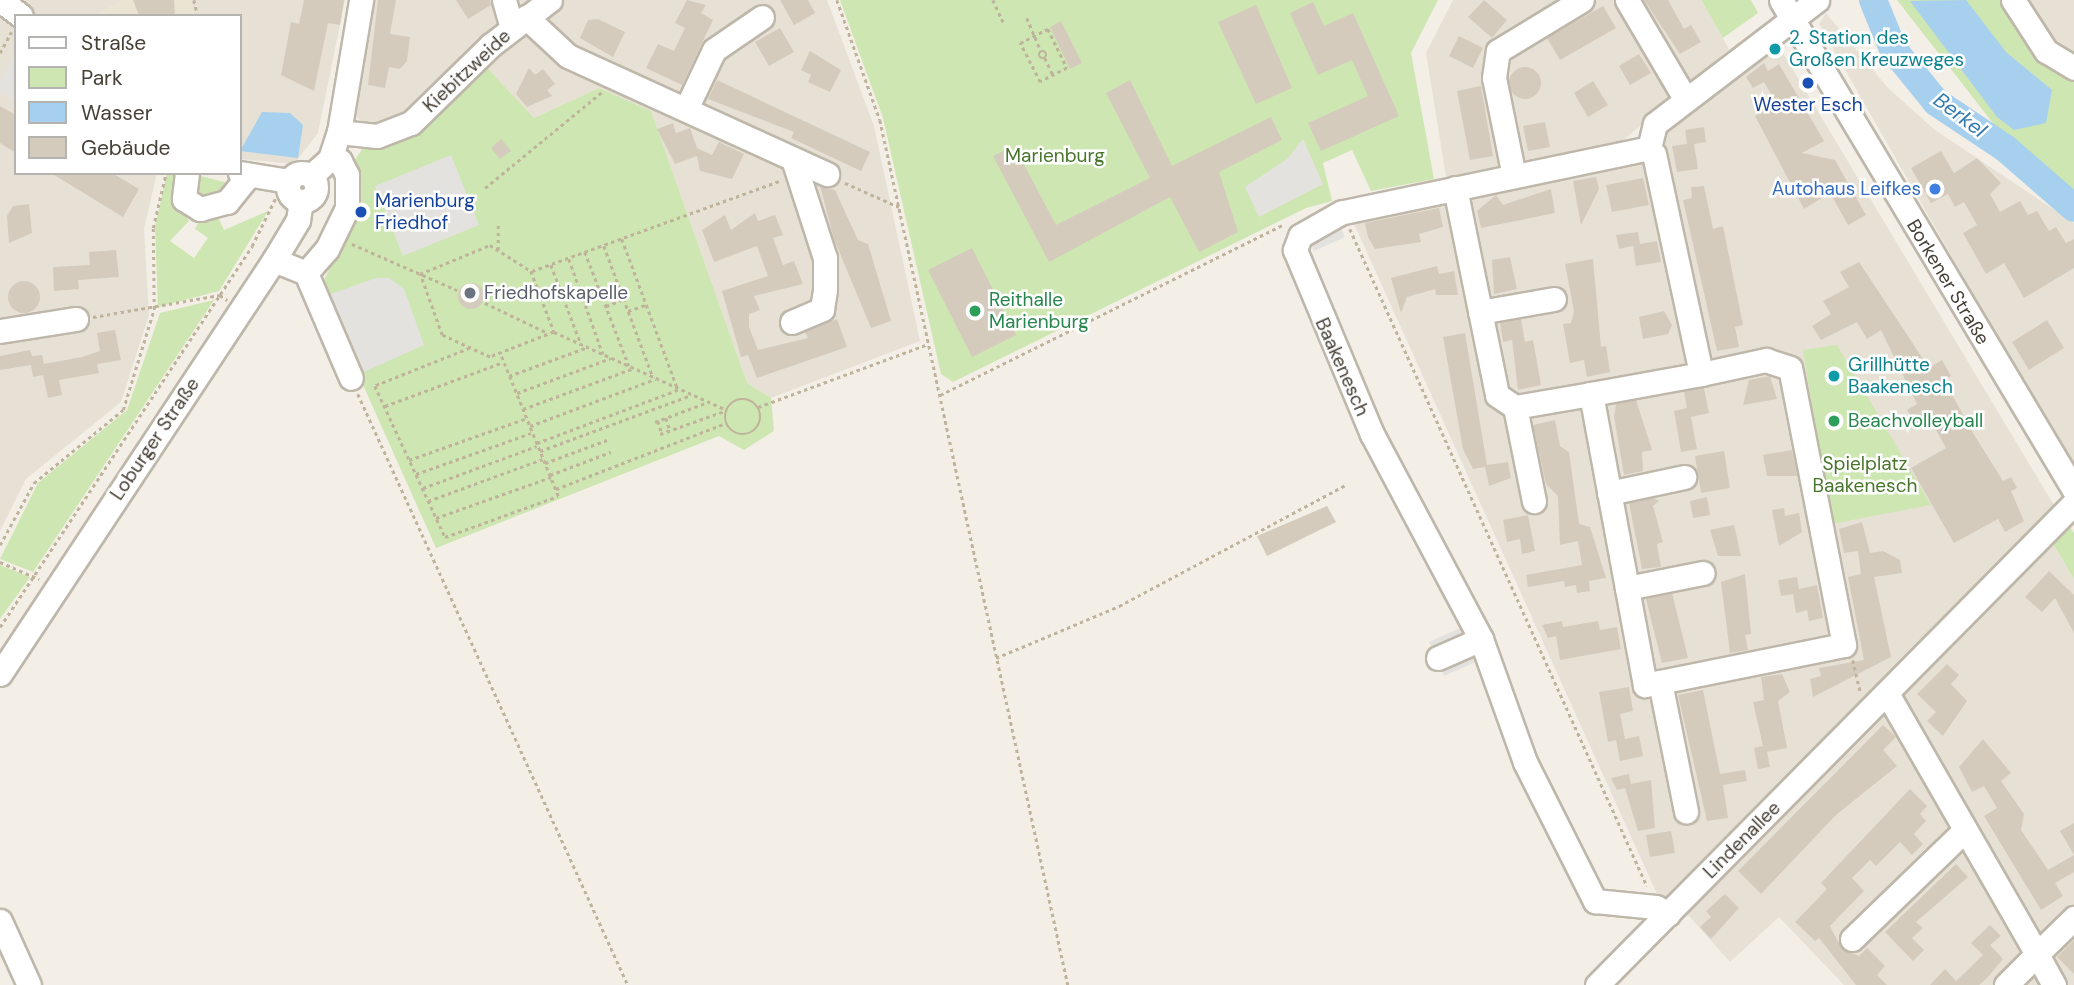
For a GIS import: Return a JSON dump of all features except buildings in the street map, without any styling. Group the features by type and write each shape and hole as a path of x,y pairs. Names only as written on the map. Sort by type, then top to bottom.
{"street":[{"path":"0,0 18,14"},
{"name":"Loburger Straße","path":"0,674 298,220 294,184 330,159 339,132 360,0"},
{"path":"504,0 519,22 568,56 686,109 794,169 827,174"},
{"name":"Kiebitzweide","path":"339,132 377,136 411,123 519,22 551,0"},
{"path":"1514,176 1494,78 1498,51 1582,0"},
{"path":"1627,0 1686,100"},
{"path":"1701,374 1648,148 1655,124 1686,100 1786,8 1817,0"},
{"path":"2013,0 2046,51 2074,68"},
{"name":"Borkener Straße","path":"1786,8 2074,490"},
{"path":"686,109 714,51 762,17"},
{"name":"Baakenesch","path":"1648,148 1342,212 1300,236 1295,250 1372,434 1481,639 1525,762 1587,906 1662,910"},
{"path":"306,273 333,236 350,190 340,161 330,159"},
{"path":"792,322 822,309 825,289 825,258 794,169"},
{"path":"187,175 184,199 200,209 227,202 244,174 294,184"},
{"path":"1455,188 1493,385 1505,403 1515,407 1766,360 1790,368 1844,645 1645,685 1591,394"},
{"path":"274,260 306,273 351,378"},
{"path":"1480,312 1554,299"},
{"path":"0,331 76,318"},
{"path":"1515,407 1534,501"},
{"path":"1609,493 1684,477"},
{"name":"Lindenallee","path":"1597,985 1662,910 1888,695 2074,503"},
{"path":"1626,588 1703,573"},
{"path":"1438,658 1481,639"},
{"path":"1660,682 1686,811"},
{"path":"1888,695 2054,985"},
{"path":"1852,939 1965,830"},
{"path":"2006,985 2074,918"},
{"path":"0,921 29,985"}],"path":[{"path":"837,0 880,120 1068,985"},
{"path":"993,0 1004,24"},
{"path":"1027,18 1053,75"},
{"path":"0,53 14,27"},
{"path":"1048,29 1057,47 1067,68 1040,82 1020,43 1048,29"},
{"path":"1029,61 1057,47"},
{"path":"1039,56 1045,58"},
{"path":"485,188 618,78"},
{"path":"531,271 622,239 794,169"},
{"path":"827,174 899,207"},
{"path":"0,545 34,483 123,410 154,309 153,228 166,175"},
{"path":"0,627 220,295 271,212 294,184"},
{"path":"1342,212 1662,910"},
{"path":"940,396 1295,219"},
{"path":"498,223 498,250"},
{"path":"333,236 457,290"},
{"path":"622,239 678,388"},
{"path":"420,274 490,245 531,271 552,333"},
{"path":"603,245 655,378"},
{"path":"585,252 629,366"},
{"path":"568,258 603,354"},
{"path":"551,264 580,344"},
{"path":"420,274 442,335 490,357 552,333"},
{"path":"76,318 154,309 220,295"},
{"path":"606,306 624,299"},
{"path":"485,303 727,410"},
{"path":"628,311 646,305"},
{"path":"758,407 928,344"},
{"path":"509,376 587,347"},
{"path":"470,348 375,386 445,537 558,496 500,353"},
{"path":"517,393 611,358"},
{"path":"384,406 504,362"},
{"path":"523,409 635,368"},
{"path":"351,378 628,985"},
{"path":"530,426 655,378"},
{"path":"423,488 678,388"},
{"path":"540,451 692,395"},
{"path":"709,402 657,422 661,433 727,410 744,398 758,407 761,419 751,433 739,434 726,423"},
{"path":"726,423 727,410"},
{"path":"409,460 527,418"},
{"path":"666,418 670,430"},
{"path":"556,489 726,423"},
{"path":"416,474 533,432"},
{"path":"428,501 607,440"},
{"path":"436,518 611,452"},
{"path":"996,658 1119,606 1346,485"},
{"path":"0,562 34,576 55,590"},
{"path":"1844,645 1867,715"}],"shaded area":[{"path":"0,0 345,0 318,133 294,164 242,159 242,14 14,14 14,175 157,175 144,229 149,315 121,402 26,479 0,531"},
{"path":"122,0 191,0 194,14 97,14"},
{"path":"374,0 543,0 432,99 388,125 367,127 354,115"},
{"path":"559,0 827,0 874,126 920,341 771,398 747,383 651,111 599,88 534,118 482,62"},
{"path":"1453,0 1701,0 1729,49 1619,144 1446,177 1426,53"},
{"path":"2024,0 2074,0 2074,56 2052,43"},
{"path":"1826,13 1888,88 1935,130 2074,223 2074,471 1819,24"},
{"path":"1777,43 2061,517 2046,533 2074,579 2074,985 1844,985 1779,917 1730,962 1681,907 1661,903 1351,217 1665,154 1663,131"},
{"path":"14,56 14,100 0,92 0,81"},
{"path":"1303,139 1323,184 1259,217 1245,187 1287,159"},
{"path":"451,155 479,225 403,256 375,186"},
{"path":"1339,224 1345,237 1314,251 1308,238"},
{"path":"376,278 389,278 404,289 424,345 357,375 328,295"},
{"path":"1464,626 1480,660 1444,676 1429,642"}],"green space":[{"name":"Marienburg","path":"840,0 1438,0 1411,53 1434,179 1371,191 1352,150 1323,163 1332,201 1306,208 953,382 941,374 883,118"},
{"path":"1701,0 1751,0 1758,13 1723,38"},
{"path":"1897,0 2001,0 2021,31 2074,78 2074,202 2010,145"},
{"path":"482,62 534,118 599,88 651,111 747,383 771,398 774,431 744,450 719,436 436,548 320,289 358,207 352,164 367,142"},
{"path":"167,175 175,175 174,200 189,221 170,241 194,258 208,238 195,229 201,218 217,215 224,230 268,211 219,291 158,307 155,227"},
{"path":"201,176 232,184 230,190 200,199 195,192"},
{"path":"214,300 33,572 0,559 38,483 127,410 160,313"},
{"name":"Spielplatz Baakenesch","path":"1837,345 1931,505 1831,524 1803,350"},
{"path":"2070,527 2074,533 2074,579 2053,544"},
{"path":"0,565 30,577 0,619"}],"water":[{"path":"1966,0 2006,52 2052,90 2046,123 2014,130 1997,117 1910,1"},
{"path":"262,112 290,113 303,125 298,158 242,151"}],"waterway":[{"name":"Berkel","path":"1873,0 1893,49 1936,102 2005,148 2074,208"}],"place":[{"name":"2. Station des Großen Kreuzweges","path":"1775,49"},
{"name":"Wester Esch","path":"1808,83"},
{"name":"Autohaus Leifkes","path":"1935,189"},
{"name":"Marienburg Friedhof","path":"361,212"},
{"name":"Friedhofskapelle","path":"470,293"},
{"name":"Reithalle Marienburg","path":"975,311"},
{"name":"Grillhütte Baakenesch","path":"1834,376"},
{"name":"Beachvolleyball","path":"1834,421"}]}
